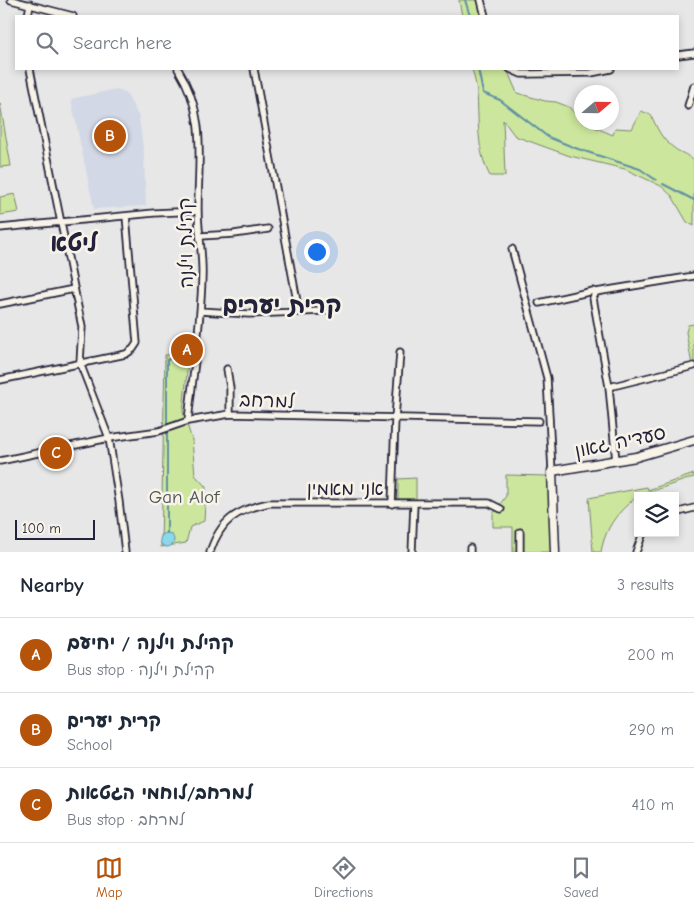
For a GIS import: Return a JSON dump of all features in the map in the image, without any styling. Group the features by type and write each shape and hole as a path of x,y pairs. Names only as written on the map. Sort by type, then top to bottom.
{"street":[{"path":"11,0 69,15"},
{"path":"481,0 485,15"},
{"path":"28,15 30,4"},
{"path":"679,55 694,53"},
{"path":"30,70 82,327 80,363 109,438 125,552"},
{"name":"קהילת וילנה","path":"179,70 187,83 195,106 199,134 198,211 202,276 188,421"},
{"path":"254,70 298,312"},
{"path":"512,70 521,74 591,73 606,70"},
{"path":"688,106 694,86"},
{"path":"0,228 198,211"},
{"path":"0,380 126,354 138,343 126,216"},
{"path":"201,236 268,229"},
{"path":"512,249 547,378 555,552"},
{"path":"539,303 593,290 596,292 694,276"},
{"path":"0,304 74,289"},
{"path":"596,292 593,298 610,388 616,461"},
{"path":"200,311 249,314 324,311"},
{"path":"392,504 400,352"},
{"path":"610,388 694,366"},
{"path":"227,369 230,388 230,414"},
{"name":"למרחב","path":"0,461 109,438 159,432 163,428 188,421 230,414 539,421"},
{"name":"סעדיה גאון","path":"552,470 616,461 652,453 694,440"},
{"name":"אני מאמין","path":"210,552 219,530 236,514 249,507 269,503 490,503 501,509"},
{"path":"412,552 414,503"},
{"path":"679,512 694,508"},
{"path":"520,532 520,552"},
{"path":"636,552 642,537"}],"shaded area":[{"path":"116,89 126,93 139,117 144,155 146,206 94,209 71,99"}],"green space":[{"path":"459,0 478,0 483,15 462,15"},
{"path":"472,70 505,70 508,72 517,93 569,107 574,113 574,130 601,130 613,135 614,130 619,130 619,128 632,129 641,111 651,115 666,141 676,150 694,161 694,226 687,222 672,196 661,186 625,169 570,156 515,136 503,120 505,176 490,176 480,145 477,92"},
{"path":"0,103 11,166 0,167"},
{"path":"15,194 19,212 0,215 0,197"},
{"path":"694,324 694,365 692,365 686,332 688,325"},
{"name":"Gan Alof","path":"189,352 183,412 192,440 195,475 206,487 204,521 190,527 186,543 161,547 165,355"},
{"path":"694,474 694,477 650,492 634,492 634,500 621,511 613,522 604,539 601,552 593,552 589,498 647,487 648,490"},
{"path":"506,475 549,476 552,552 513,552 513,527 493,527 493,514 506,496"},
{"path":"416,478 416,499 398,499 398,479"}],"water":[{"path":"167,533 172,535 174,540 172,545 167,547 162,545 160,540 162,535"}],"waterway":[{"path":"465,0 470,15"},
{"path":"478,70 483,93 500,100 548,137 640,169 656,180"},
{"path":"663,184 694,200"},
{"path":"167,426 167,360 175,357 194,356"},
{"path":"167,430 167,533"}],"place":[{"name":"קרית יערים","path":"110,136"},
{"name":"קהילת וילנה / יחיעם","path":"187,350"},
{"name":"למרחב/לוחמי הגטאות","path":"56,453"}],"district":[{"name":"ליטא","path":"74,243"},
{"name":"קרית יערים","path":"282,305"}]}
